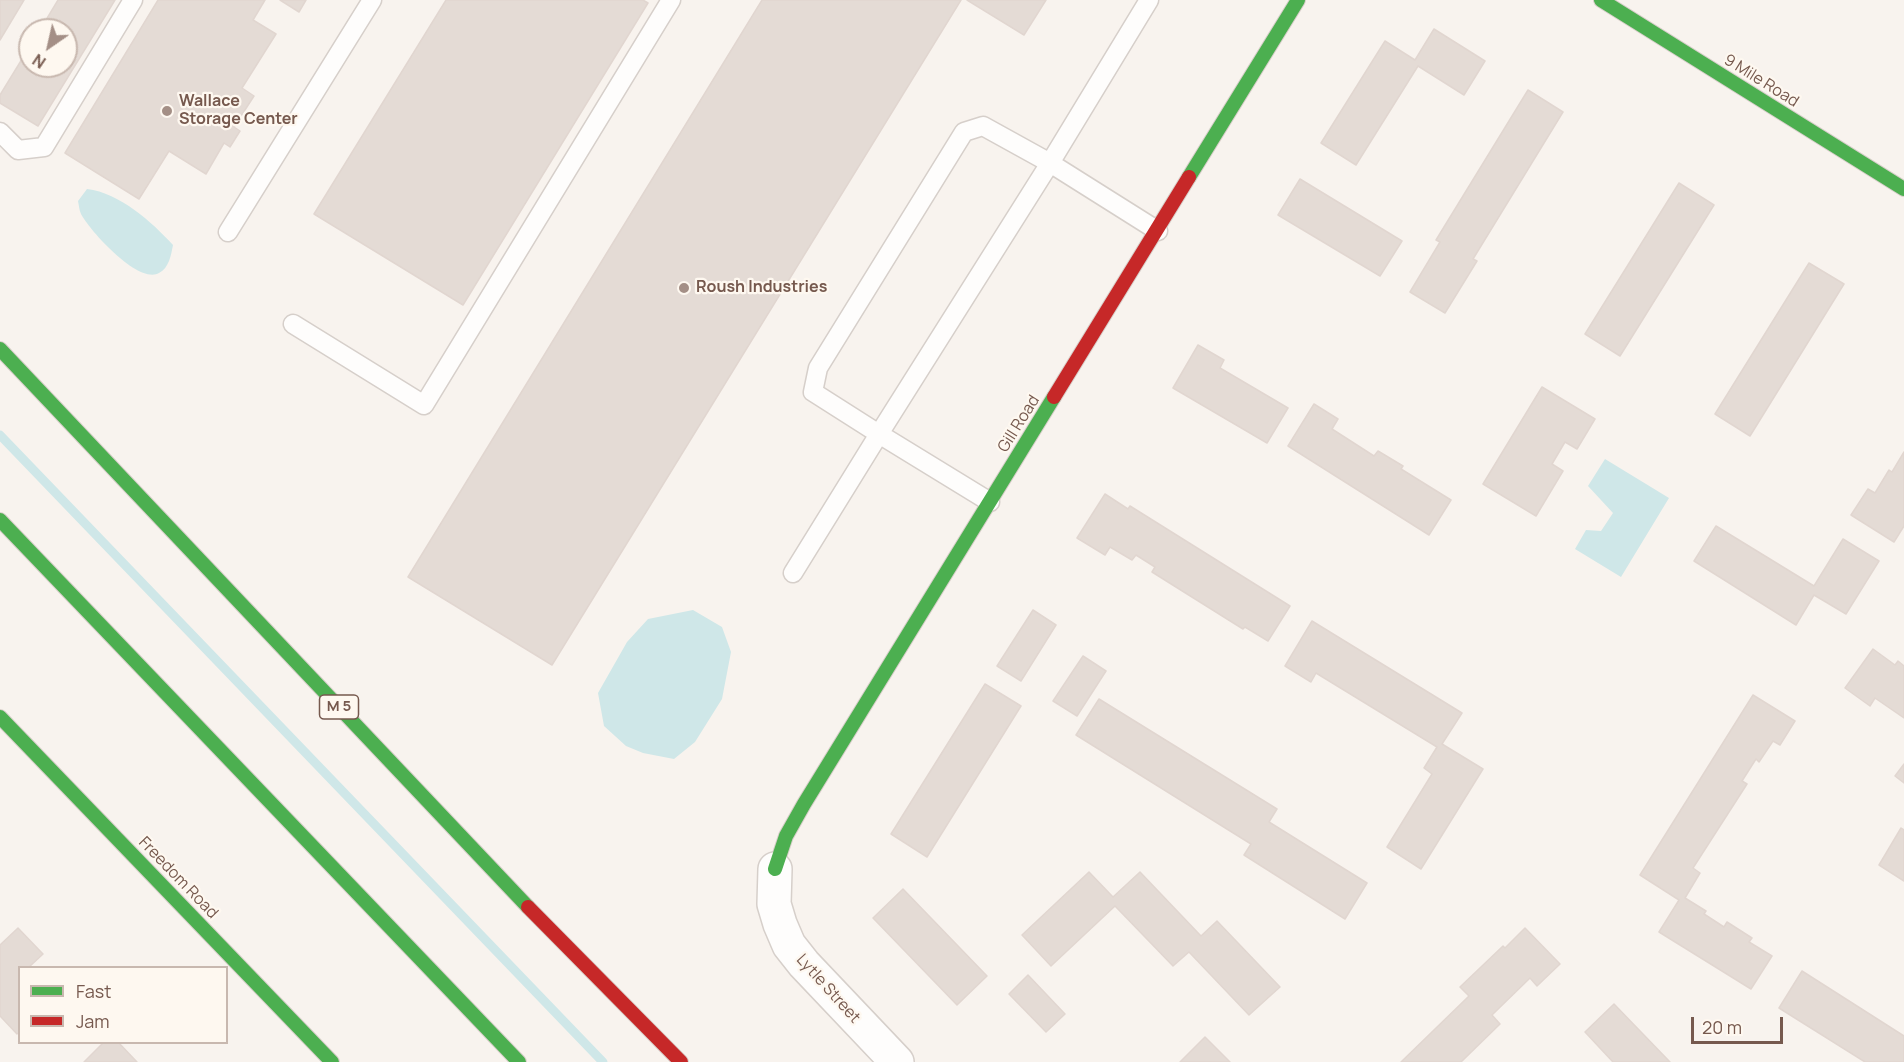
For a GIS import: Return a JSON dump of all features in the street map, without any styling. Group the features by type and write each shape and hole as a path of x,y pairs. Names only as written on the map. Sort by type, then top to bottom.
{"main road":[{"name":"Gill Road","path":"775,869 786,836 804,804 1298,0"},
{"name":"9 Mile Road","path":"1601,0 1904,189"},
{"name":"M 5","path":"0,349 551,931 681,1062"},
{"path":"0,520 519,1062"},
{"name":"Freedom Road","path":"0,717 332,1062"}],"street":[{"name":"Lytle Street","path":"775,869 774,904 789,945 897,1062"}],"lane":[{"path":"0,132 18,150 44,147 132,0"},
{"path":"228,232 372,0"},
{"path":"293,324 424,405 671,0"},
{"path":"793,573 1050,163 1149,0"},
{"path":"990,502 813,392 818,368 964,132 983,126 1050,163 1158,231"}],"water":[{"path":"87,189 123,202 145,218 173,245 169,261 162,271 150,275 140,271 128,264 104,243 80,212 78,201"},
{"path":"1605,459 1669,498 1621,577 1575,549 1586,530 1601,531 1613,513 1588,486"},
{"path":"693,610 722,627 731,652 722,699 695,742 674,759 643,753 626,746 604,726 598,693 627,642 648,619"}],"building":[{"path":"0,0 24,0 0,40"},
{"path":"58,0 115,0 78,61 78,18 47,18"},
{"name":"Wallace Storage Center","path":"158,0 265,0 253,20 276,34 242,88 254,96 234,127 240,131 230,147 224,143 206,174 169,151 139,199 65,153"},
{"path":"280,0 306,0 299,12"},
{"path":"446,0 643,0 648,3 463,305 314,214"},
{"name":"Roush Industries","path":"762,0 961,0 552,665 408,577"},
{"path":"967,0 1046,0 1024,35"},
{"path":"1434,29 1485,61 1464,95 1418,66 1356,165 1321,143 1385,41 1415,60"},
{"path":"18,66 18,78 67,78 38,126 0,103 0,95"},
{"path":"1528,90 1563,112 1473,259 1477,261 1445,313 1410,292 1440,242 1436,240"},
{"path":"1300,179 1402,241 1380,276 1278,215"},
{"path":"1679,183 1714,205 1620,356 1585,334"},
{"path":"1809,263 1844,284 1750,436 1715,414"},
{"path":"1198,345 1224,360 1220,368 1288,408 1267,443 1173,388"},
{"path":"1542,387 1595,419 1577,449 1565,442 1552,464 1563,471 1536,516 1483,484"},
{"path":"1314,404 1338,419 1332,429 1374,456 1378,451 1403,466 1401,469 1451,500 1429,535 1288,446"},
{"path":"1904,452 1904,526 1894,542 1851,515 1868,489 1875,493 1889,470 1892,472"},
{"path":"1105,494 1128,509 1130,506 1290,606 1268,641 1245,627 1243,629 1152,572 1155,567 1136,555 1132,560 1110,547 1105,555 1077,538"},
{"path":"1716,526 1814,586 1843,539 1879,561 1846,614 1814,595 1796,625 1694,561"},
{"path":"1033,610 1056,625 1021,681 997,666"},
{"path":"1312,621 1462,713 1442,744 1483,769 1421,869 1387,847 1432,774 1424,768 1437,747 1316,673 1311,682 1285,666"},
{"path":"1873,649 1895,665 1898,661 1904,666 1904,718 1875,698 1870,706 1845,688"},
{"path":"1083,656 1106,671 1077,716 1053,701"},
{"path":"985,684 1021,706 927,857 891,834"},
{"path":"1753,695 1795,721 1780,745 1773,741 1759,762 1756,759 1742,781 1747,784 1693,868 1700,873 1685,898 1706,911 1704,914 1724,927 1727,922 1752,938 1749,942 1772,956 1751,989 1659,932 1679,900 1640,875"},
{"path":"1099,699 1277,809 1269,822 1367,883 1345,919 1244,855 1251,844 1076,735"},
{"path":"1904,764 1904,783 1895,776"},
{"path":"1901,828 1904,830 1904,881 1879,865"},
{"path":"1089,872 1113,897 1140,872 1201,936 1217,921 1280,987 1249,1015 1189,952 1173,966 1115,906 1051,966 1022,935"},
{"path":"903,889 987,976 957,1005 873,918"},
{"path":"18,928 43,954 30,966 18,966 17,1034 0,1016 0,945"},
{"path":"1525,928 1560,964 1537,986 1530,978 1492,1015 1500,1024 1461,1062 1401,1062 1469,996 1460,987"},
{"path":"1802,971 1904,1036 1904,1062 1865,1062 1779,1008"},
{"path":"1028,975 1065,1014 1046,1032 1009,994"},
{"path":"1614,1004 1670,1062 1613,1062 1585,1032"},
{"path":"1205,1037 1230,1062 1180,1062"},
{"path":"102,1044 120,1044 137,1062 84,1062"}],"waterway":[{"path":"0,435 603,1062"}],"traffic: fast":[{"path":"1189,177 1298,0"},
{"path":"1601,0 1904,189"},
{"path":"0,349 528,907"},
{"path":"775,869 786,836 804,804 1054,397"},
{"path":"0,520 519,1062"},
{"path":"0,717 332,1062"}],"traffic: jam":[{"path":"1054,397 1189,177"},
{"path":"528,907 681,1062"}],"place":[{"name":"Wallace Storage Center","path":"167,111"},
{"name":"Roush Industries","path":"684,288"}]}
